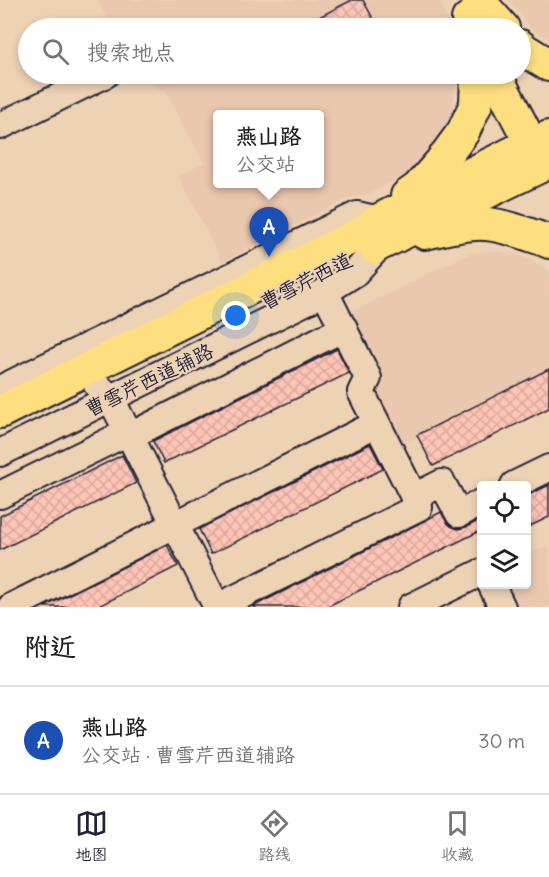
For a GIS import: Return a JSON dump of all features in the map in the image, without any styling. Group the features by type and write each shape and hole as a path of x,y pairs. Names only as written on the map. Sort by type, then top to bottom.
{"main road":[{"path":"531,54 549,65"},
{"path":"381,231 441,162 462,132 476,104 477,84"},
{"path":"501,84 545,153"},
{"path":"519,84 545,153"},
{"name":"曹雪芹西道","path":"0,433 104,392 381,231 545,153"},
{"path":"381,231 485,224 514,230 549,242"},
{"name":"曹雪芹西道","path":"0,412 365,231 381,231"}],"street":[{"path":"0,126 85,84"},
{"path":"0,389 357,215 381,231"},
{"name":"曹雪芹西道辅路","path":"0,453 104,392 325,292 356,273 381,231"},
{"path":"104,392 129,434 218,607 419,507 361,392 368,378 325,292"},
{"path":"0,495 344,328"},
{"path":"11,607 376,424"},
{"path":"524,481 549,468"},
{"path":"414,497 442,483 459,514 477,505"},
{"path":"411,607 477,575"},
{"path":"493,589 502,607"}],"shaded area":[{"path":"97,0 439,0 447,18 107,18"},
{"path":"510,0 549,0 549,39 531,29 531,18 523,18"},
{"path":"153,84 456,84 451,114 432,149 405,174 370,194 350,197 222,262 179,176 204,163 166,92"},
{"path":"492,251 522,256 549,270 549,372 400,446 342,317 468,254"},
{"path":"549,545 549,607 511,607 502,589 531,589 531,554"}],"building":[{"path":"352,0 363,0 373,18 317,18"},
{"path":"337,349 349,373 164,463 153,441"},
{"path":"549,369 549,408 433,466 417,435"},
{"path":"370,444 383,469 211,554 199,529"},
{"path":"122,455 136,483 0,550 0,516"},
{"path":"549,485 549,517 531,526 531,494"},
{"path":"441,512 451,526 458,529 477,522 477,532 326,607 252,607"},
{"path":"167,545 178,566 97,607 44,607"}],"place":[{"name":"燕山路","path":"269,257"}]}
